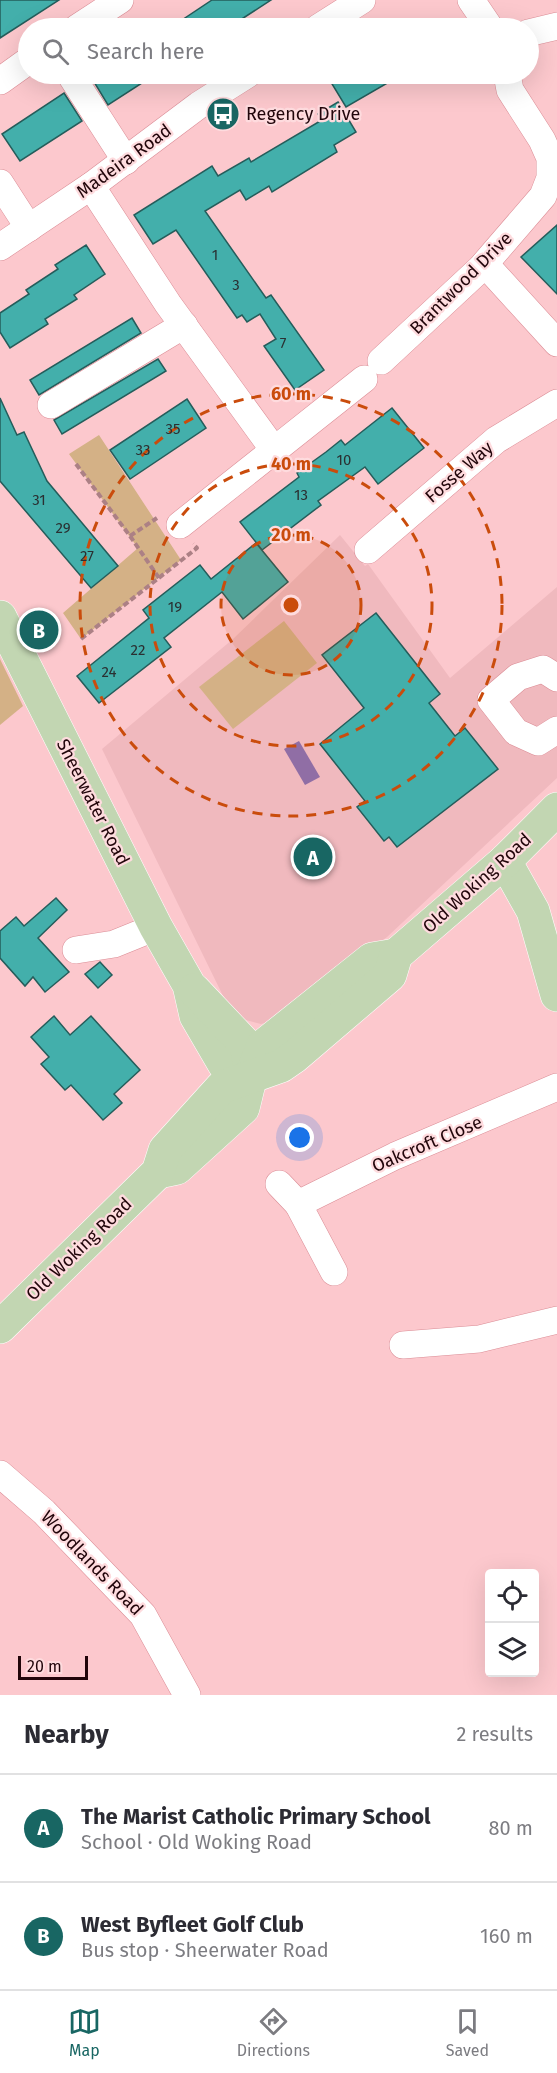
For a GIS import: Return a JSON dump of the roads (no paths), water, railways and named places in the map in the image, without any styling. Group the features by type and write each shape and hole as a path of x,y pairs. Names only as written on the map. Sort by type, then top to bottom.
{"main road":[{"name":"Sheerwater Road","path":"0,617 156,927 189,985 196,1016 215,1051 224,1064 251,1076"},
{"name":"Old Woking Road","path":"0,1327 159,1172 165,1150 222,1087 251,1076 263,1046 372,959 396,955 505,861 557,809"},
{"path":"505,861 533,911 557,995"}],"street":[{"path":"92,18 120,0"},
{"path":"334,18 362,0"},
{"path":"471,0 483,18"},
{"path":"539,30 557,26"},
{"path":"0,81 18,69"},
{"path":"76,84 126,161"},
{"name":"Madeira Road","path":"0,247 91,186 198,105 232,84"},
{"name":"Brantwood Drive","path":"274,450 373,370 485,264 543,196 550,178 550,158 542,140 510,90 509,84"},
{"path":"0,183 29,228"},
{"path":"91,186 184,325 274,450 180,525"},
{"path":"485,264 557,344"},
{"path":"51,405 184,325"},
{"name":"Fosse Way","path":"368,550 496,440 557,403"},
{"path":"557,678 543,669 518,676 491,700 516,732 538,742 557,730"},
{"path":"75,950 114,944 156,927"},
{"name":"Oakcroft Close","path":"298,1204 395,1156 557,1087"},
{"path":"279,1184 298,1204 334,1272"},
{"path":"403,1345 479,1339 557,1320"},
{"name":"Woodlands Road","path":"0,1474 44,1512 143,1615 187,1695"}],"place":[{"name":"Regency Drive","path":"223,114"},
{"name":"West Byfleet Golf Club","path":"39,630"},
{"name":"The Marist Catholic Primary School","path":"313,857"}]}
